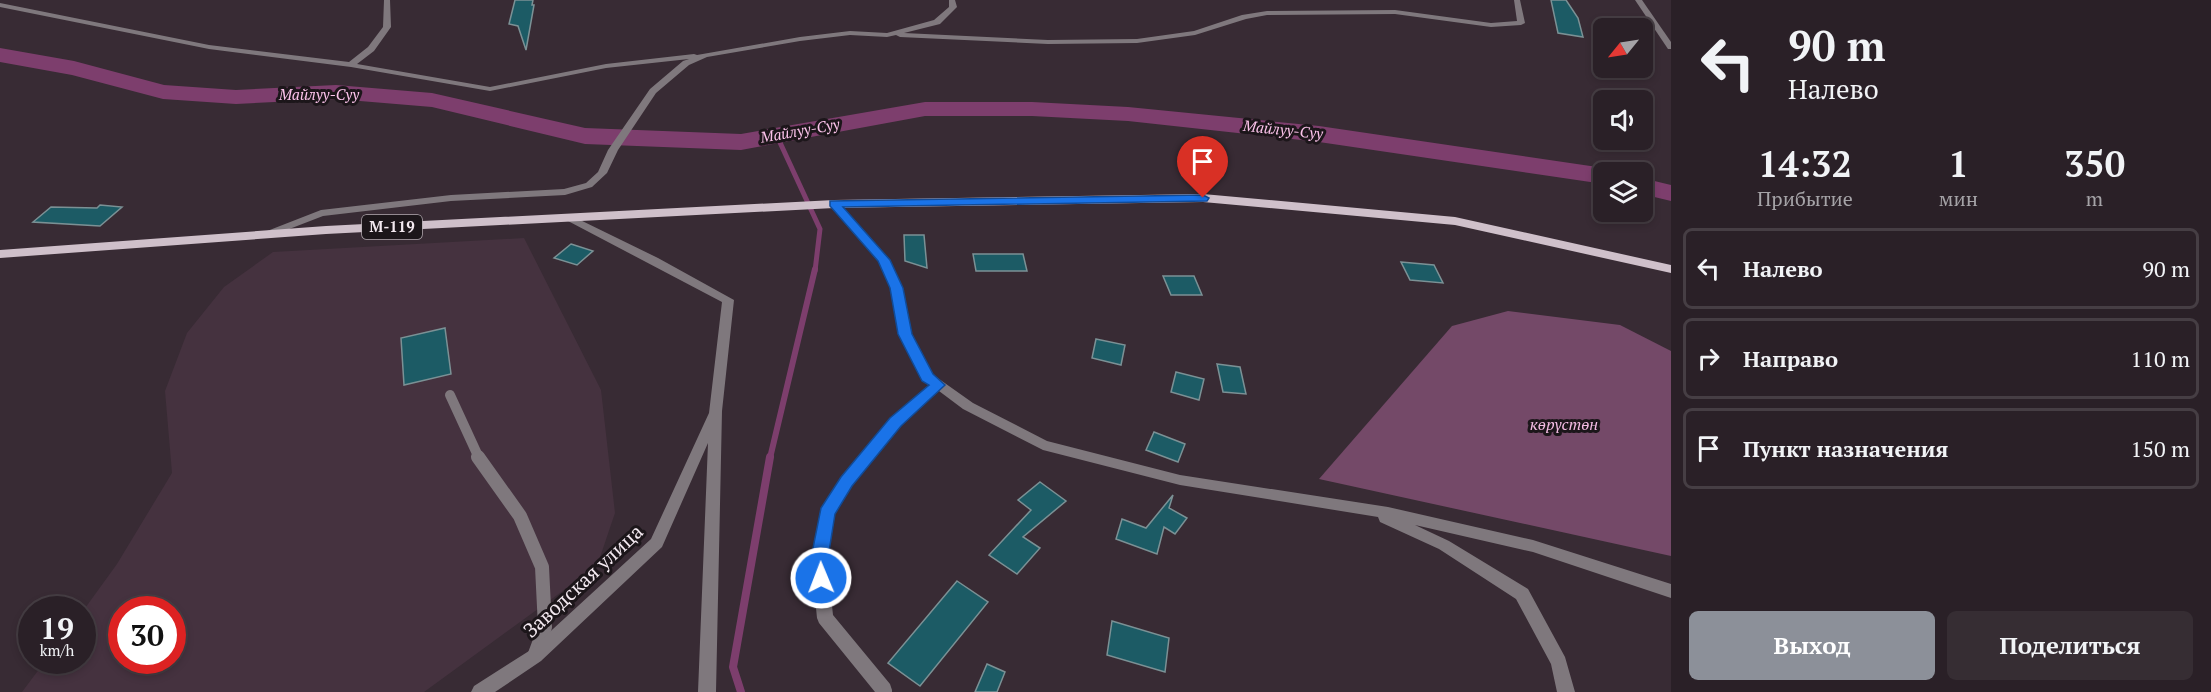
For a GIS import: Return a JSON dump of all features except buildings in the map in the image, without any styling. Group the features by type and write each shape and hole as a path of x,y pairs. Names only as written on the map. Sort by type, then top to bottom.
{"main road":[{"name":"М-119","path":"0,254 266,235 827,204 1203,198 1455,221 1671,269"}],"street":[{"path":"351,65 371,49 387,27 387,0"},
{"path":"887,35 936,22 953,7 952,0"},
{"path":"0,5 209,47 351,65 490,89 606,66 705,55 850,33 1048,42 1137,41 1195,33 1266,10 1395,12 1491,25 1521,23 1517,0"},
{"path":"1638,0 1671,47"},
{"path":"266,235 321,213 451,198 565,192 589,185 603,173 613,150 653,91 686,63 705,55"},
{"path":"827,204 884,260 897,288 905,334 927,377 968,406 1043,445 1180,480 1367,509 1533,546 1671,591"},
{"path":"572,219 728,300 716,411 707,692"},
{"path":"884,690 825,618 819,558 827,513 846,481 895,422 938,385"},
{"name":"Заводская улица","path":"480,692 535,656 657,543 716,411"},
{"path":"1367,509 1444,545 1522,594 1559,662 1566,692"}],"lane":[{"path":"450,395 481,464 520,516 542,567 545,627 535,656"}],"shaded area":[{"path":"524,238 601,390 615,513 597,566 424,692 22,692 36,674 96,674 96,596 94,596 117,564 172,473 165,391 187,333 224,287 273,252"}],"green space":[{"name":"көрүстөн","path":"1508,311 1620,325 1671,351 1671,556 1319,479 1452,326"}],"waterway":[{"name":"Майлуу-Суу","path":"0,55 74,68 163,92 236,97 336,92 432,100 585,136 741,142 925,109 1032,109 1128,114 1319,134 1593,174"},
{"path":"777,136 820,229 815,271"},
{"name":"Майлуу-Суу","path":"1653,189 1671,193"},
{"path":"770,458 815,269"},
{"path":"741,692 733,667 770,457"}],"route":[{"path":"821,578 819,558 827,513 846,481 895,422 938,385 927,377 905,334 897,288 884,260 834,204 1203,198"}]}
